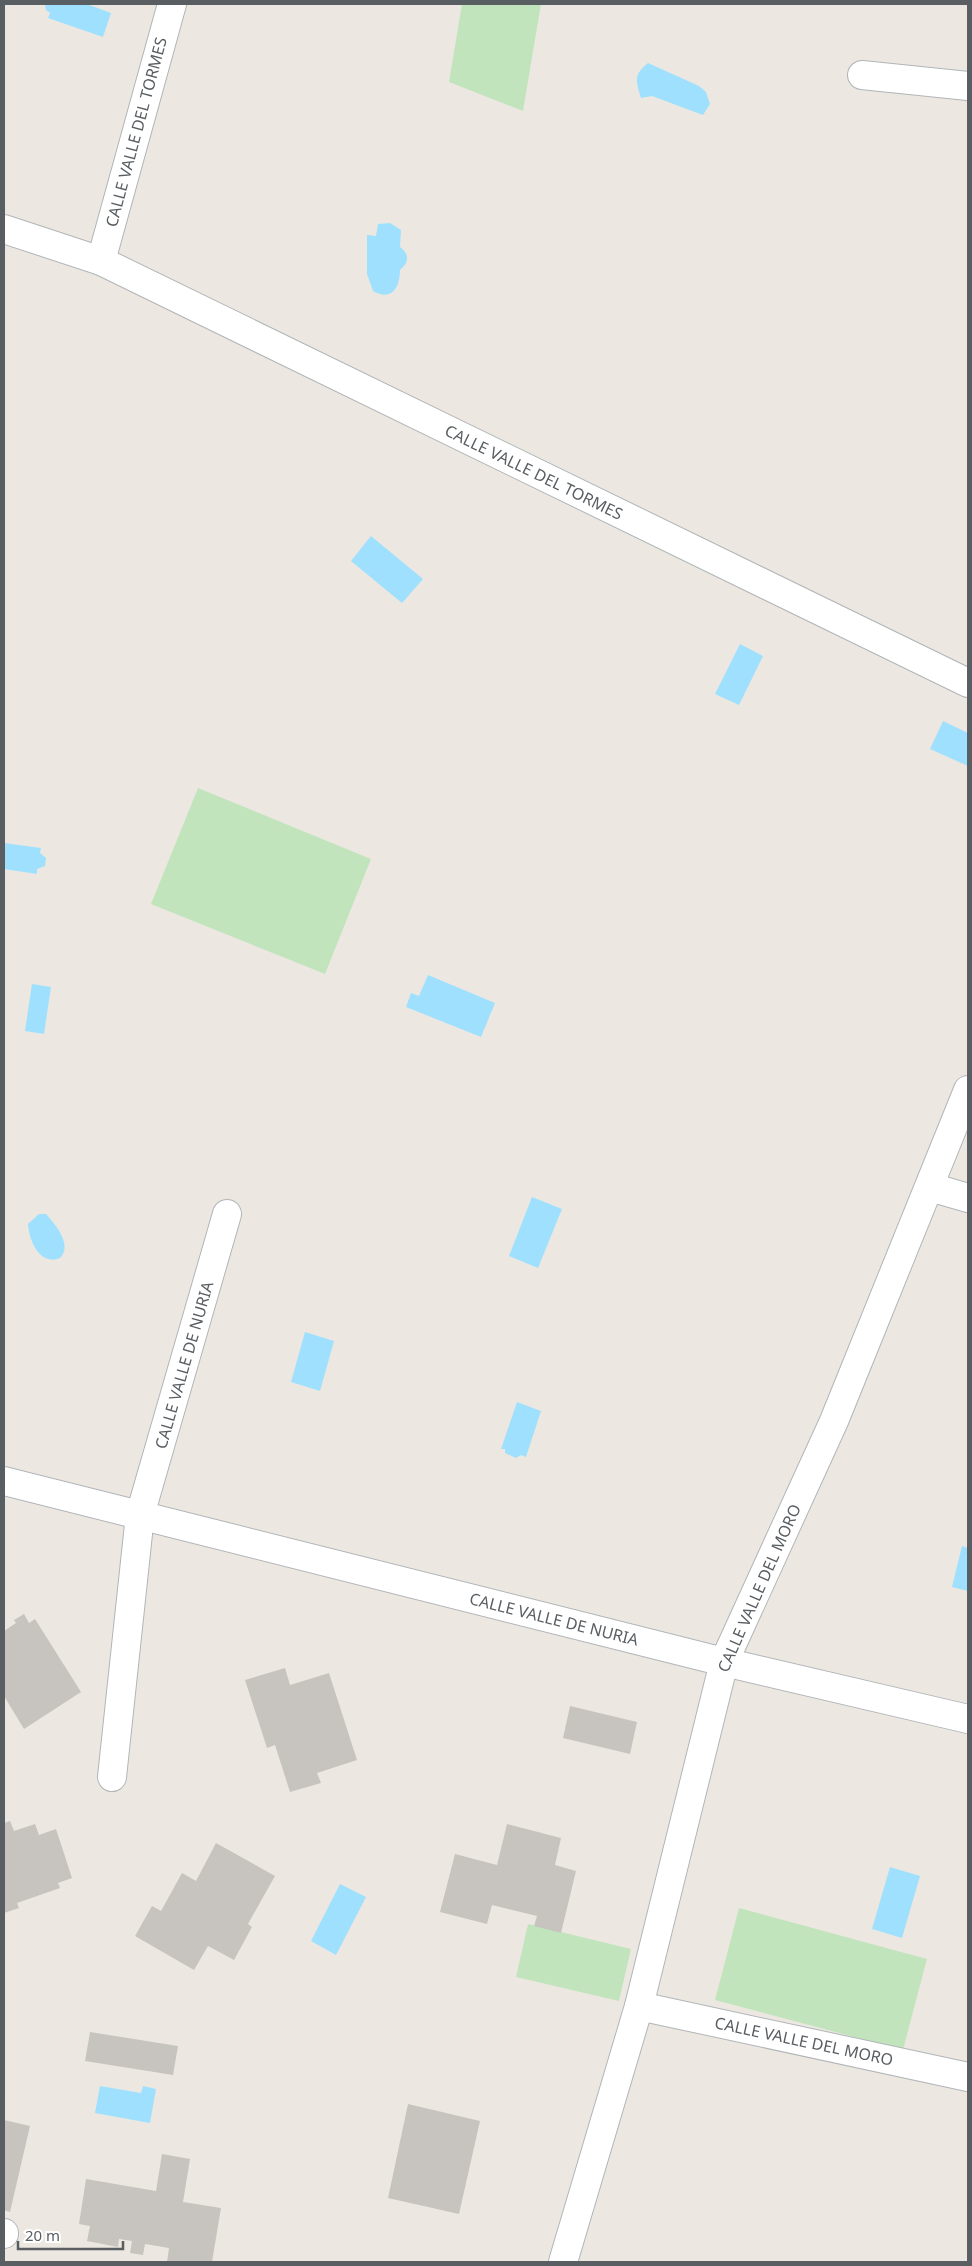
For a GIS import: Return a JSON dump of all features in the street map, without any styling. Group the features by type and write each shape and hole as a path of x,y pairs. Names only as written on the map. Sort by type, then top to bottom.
{"street":[{"name":"CALLE VALLE DEL TORMES","path":"100,261 172,4"},
{"path":"862,75 968,86"},
{"name":"CALLE VALLE DEL TORMES","path":"4,229 100,261 968,683"},
{"name":"CALLE VALLE DEL MORO","path":"563,2262 640,2006 724,1662 834,1421 968,1090"},
{"path":"930,1187 968,1198"},
{"name":"CALLE VALLE DE NURIA","path":"112,1777 140,1515 227,1214"},
{"name":"CALLE VALLE DE NURIA","path":"4,1481 724,1662 968,1719"},
{"name":"CALLE VALLE DEL MORO","path":"640,2006 968,2077"}],"green space":[{"path":"462,4 541,4 523,111 449,82"},
{"path":"198,788 371,859 325,974 151,904"},
{"path":"739,1908 927,1959 903,2050 715,2000"},
{"path":"528,1924 631,1949 619,2001 516,1977"}],"water":[{"path":"45,4 87,4 111,13 103,37 48,18 50,13 46,10"},
{"path":"648,63 699,86 706,92 710,104 703,115 652,96 641,98 637,79 640,71"},
{"path":"390,223 401,230 400,247 407,256 407,261 400,270 400,276 394,291 385,295 373,291 367,274 367,235 376,236 378,224"},
{"path":"371,536 423,579 402,603 351,561"},
{"path":"740,644 763,656 739,705 715,694"},
{"path":"943,721 968,733 968,766 930,749"},
{"path":"4,843 41,848 40,853 46,858 45,866 37,869 37,874 4,869"},
{"path":"428,975 495,1003 481,1037 406,1007 411,993 419,996"},
{"path":"32,984 51,987 44,1034 25,1031"},
{"path":"532,1197 562,1209 538,1268 509,1256"},
{"path":"39,1214 46,1214 54,1223 64,1241 64,1253 60,1258 46,1258 36,1250 33,1244 28,1224"},
{"path":"305,1332 334,1341 320,1391 291,1382"},
{"path":"517,1402 541,1411 526,1457 521,1455 516,1458 505,1453 505,1449 501,1449"},
{"path":"962,1546 968,1548 968,1591 952,1587"},
{"path":"890,1867 920,1876 902,1938 872,1929"},
{"path":"340,1884 366,1897 336,1955 311,1941"},
{"path":"100,2086 141,2093 143,2086 156,2089 150,2123 95,2113"}],"building":[{"path":"24,1614 29,1623 35,1619 81,1692 24,1729 4,1696 4,1631 16,1623 14,1620"},
{"path":"285,1668 290,1685 329,1673 357,1760 317,1773 321,1783 290,1792 275,1745 267,1748 245,1680"},
{"path":"570,1706 637,1722 630,1754 563,1738"},
{"path":"10,1821 14,1831 35,1824 39,1835 56,1829 72,1878 58,1883 60,1888 17,1903 19,1908 4,1913 4,1823"},
{"path":"507,1824 561,1838 555,1865 576,1871 561,1933 534,1926 537,1916 492,1905 487,1924 440,1912 455,1854 497,1865"},
{"path":"216,1843 275,1876 248,1924 252,1927 234,1960 208,1946 194,1970 135,1936 152,1906 161,1911 182,1873 196,1881"},
{"path":"90,2032 178,2046 173,2075 85,2061"},
{"path":"408,2104 480,2121 459,2214 388,2198"},
{"path":"4,2120 30,2126 10,2212 4,2210"},
{"path":"162,2154 190,2159 183,2202 221,2208 212,2262 167,2262 169,2248 145,2244 143,2255 130,2253 132,2241 119,2239 118,2247 87,2241 90,2226 79,2224 86,2179 156,2191"}]}
